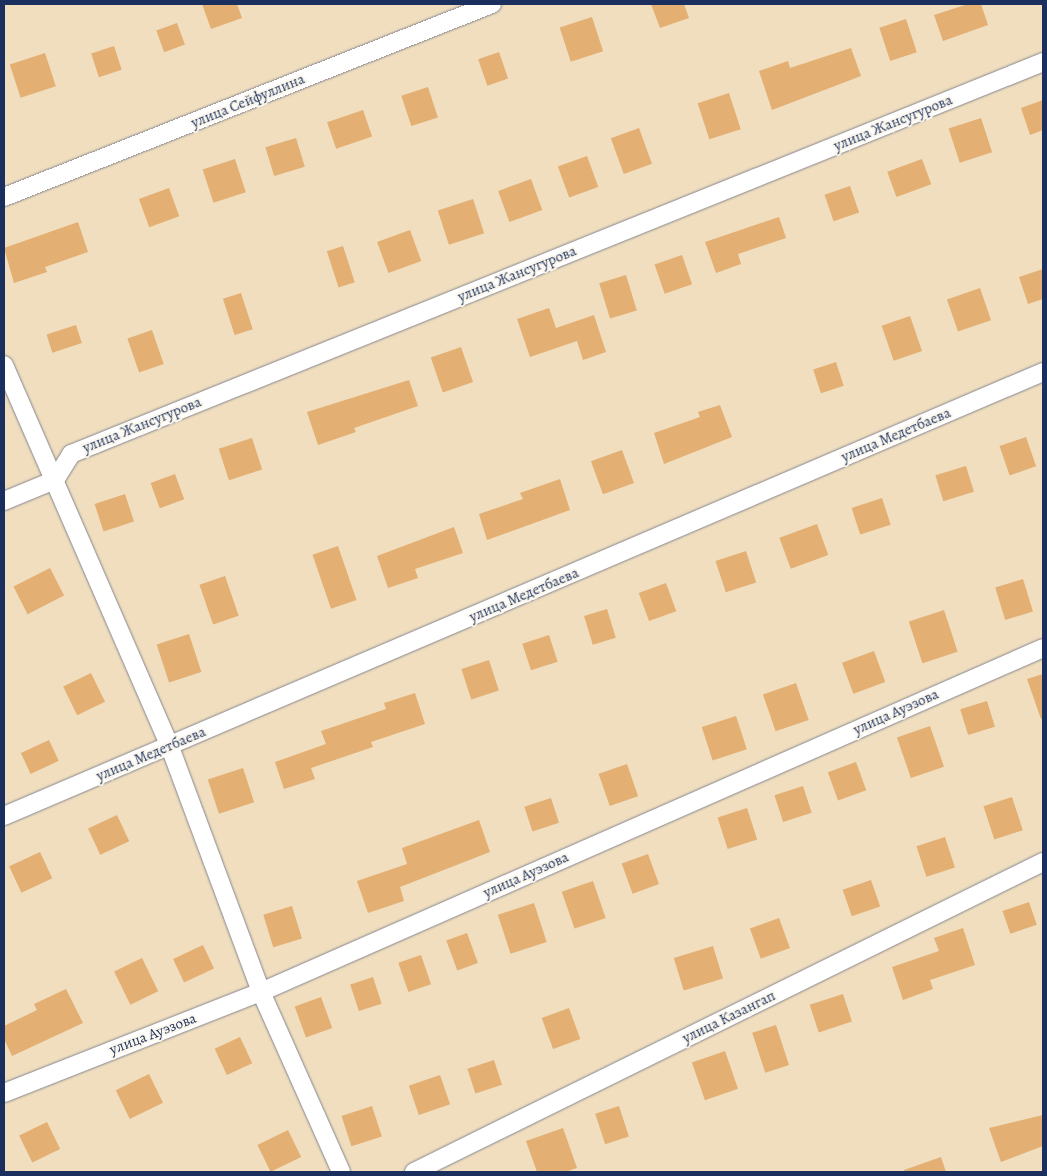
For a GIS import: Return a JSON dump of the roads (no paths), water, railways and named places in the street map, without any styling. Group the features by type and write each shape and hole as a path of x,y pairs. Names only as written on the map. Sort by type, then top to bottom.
{"street":[{"name":"улица Сейфуллина","path":"4,197 492,4"},
{"name":"улица Жансугурова","path":"55,480 71,454 1043,62"},
{"path":"4,365 170,746 261,992 341,1172"},
{"name":"улица Медетбаева","path":"4,816 1043,372"},
{"path":"4,501 55,480"},
{"name":"улица Ауэзова","path":"4,1093 261,992 1043,648"},
{"name":"улица Казангап","path":"414,1172 1043,862"}]}
